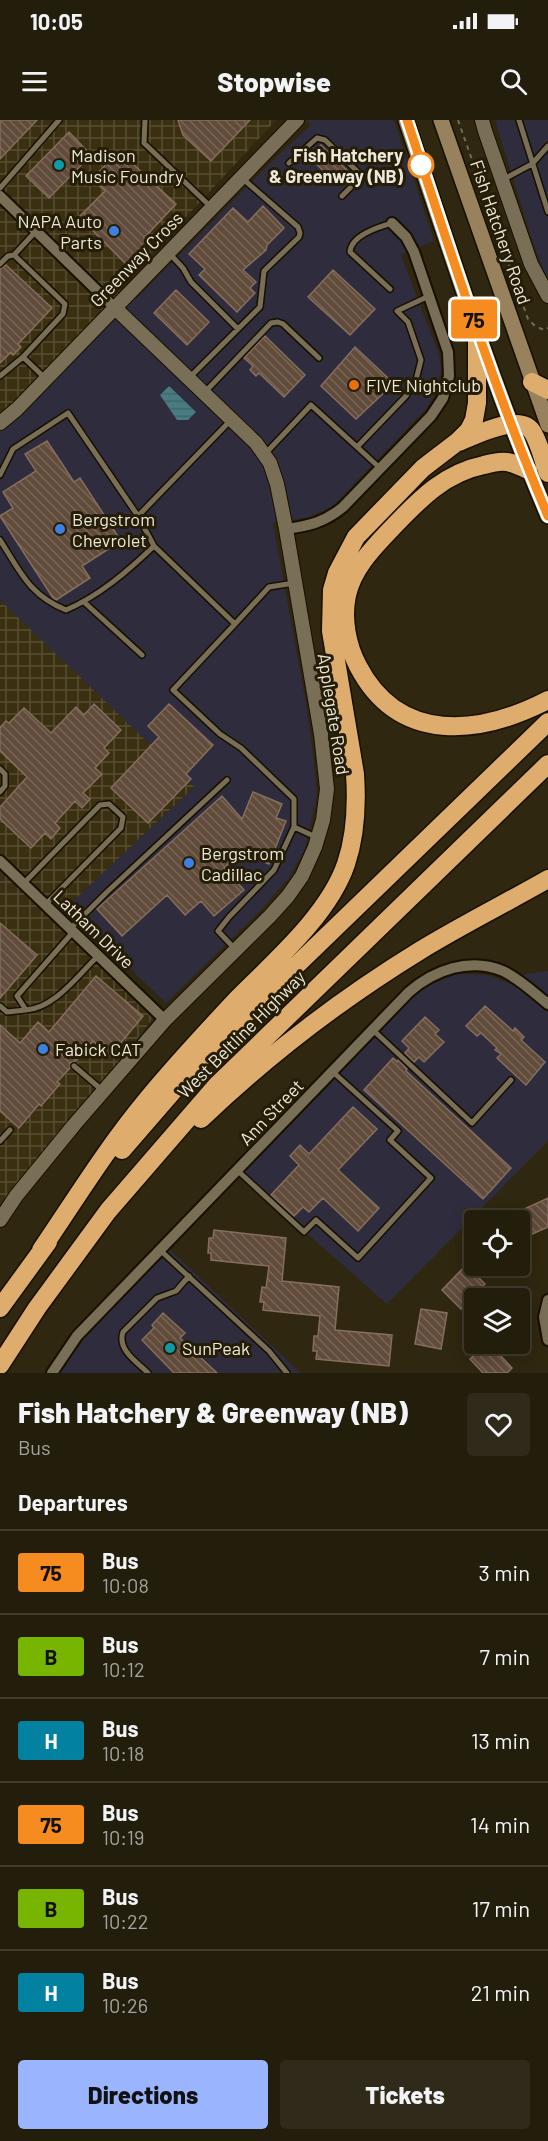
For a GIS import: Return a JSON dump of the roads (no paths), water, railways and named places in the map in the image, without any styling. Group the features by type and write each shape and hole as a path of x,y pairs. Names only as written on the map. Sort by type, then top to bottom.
{"highway":[{"path":"41,1250 109,1149 145,1102 206,1031 315,918 342,872 355,822 357,797 332,631 332,590 341,564 356,537 423,468 458,442 469,430 474,420 477,403 477,329"},
{"path":"458,442 511,423 526,426 532,431 548,473"},
{"path":"528,470 507,462 474,466 443,480 428,492 363,560 353,577 347,596 345,618 347,637 353,656 373,690 400,712 417,720 447,728 468,727 512,717 548,700"},
{"name":"West Beltline Highway","path":"0,1308 41,1250 123,1149 199,1061 548,722"},
{"name":"West Beltline Highway","path":"0,1365 37,1308 108,1211 217,1085 548,764"},
{"path":"108,1211 211,1109 300,1032 396,966 548,879"},
{"path":"492,911 548,885"}],"main road":[{"path":"401,120 412,137"},
{"path":"406,120 477,329 528,470 548,516"},
{"name":"Fish Hatchery Road","path":"441,120 540,386 548,425"}],"street":[{"name":"Greenway Cross","path":"0,423 17,409 297,120"},
{"path":"483,120 531,264 548,296"},
{"path":"0,196 114,307"},
{"path":"286,529 309,526 329,519 344,507 431,416 443,398 449,376 448,352 431,296 414,252 406,237 392,223"},
{"name":"Applegate Road","path":"1,1215 74,1125 165,1020 288,896 302,876 318,838 327,789 321,734 286,529 277,484 270,463 256,443 114,307"},
{"name":"Latham Drive","path":"0,861 71,930 94,960 165,1020"},
{"name":"Ann Street","path":"52,1373 77,1336 422,981 438,972 474,965 502,971 519,980 548,1004"},
{"path":"548,1300 544,1317 548,1340"}],"lane":[{"path":"0,188 59,120"},
{"path":"145,120 144,143 211,207"},
{"path":"519,120 548,212"},
{"path":"289,164 310,142 321,137 362,176 342,196"},
{"path":"502,180 532,164 548,146"},
{"path":"188,379 261,307 264,271 299,237 298,227 240,177"},
{"path":"390,289 350,252 350,247 372,229 392,223"},
{"path":"0,264 8,256 14,255 36,231"},
{"path":"168,252 183,268 190,282 238,329"},
{"path":"0,376 23,357 63,314 65,304 14,255"},
{"path":"357,447 412,389 421,360 408,322 398,311 431,296"},
{"path":"203,393 272,323 283,324 319,358"},
{"path":"23,357 46,379"},
{"path":"264,455 311,405 381,470"},
{"path":"0,474 13,449 68,413 138,516 154,546 235,624"},
{"path":"138,516 231,420"},
{"path":"0,540 31,589 51,604 66,610 84,602 133,566 154,546"},
{"path":"236,950 218,931 229,916 274,870 294,827 294,799 241,748 220,734 173,690 269,587 294,583"},
{"path":"84,602 142,656"},
{"path":"0,769 5,774 5,786 0,792"},
{"path":"26,1010 17,996 71,930 106,892 227,780"},
{"path":"23,884 100,805 109,804 123,817 121,828 45,905"},
{"path":"294,827 318,838"},
{"path":"0,1006 7,1012 35,1009 52,999 94,960"},
{"path":"373,1030 472,1123 512,1080"},
{"path":"74,1066 103,1091"},
{"path":"237,1170 304,1232 316,1220 358,1258 431,1178 390,1140 398,1131 333,1072"},
{"path":"0,1142 10,1130"},
{"path":"160,1250 269,1351 287,1373"},
{"path":"148,1373 125,1351 121,1339 123,1332 157,1298 176,1291 189,1276"}],"water":[{"path":"169,386 196,412 188,420 177,420 160,395"}],"place":[{"name":"Madison Music Foundry","path":"59,165"},
{"name":"Fish Hatchery & Greenway (NB)","path":"421,165"},
{"name":"NAPA Auto Parts","path":"114,231"},
{"name":"FIVE Nightclub","path":"354,385"},
{"name":"Bergstrom Chevrolet","path":"60,529"},
{"name":"Bergstrom Cadillac","path":"189,863"},
{"name":"Fabick CAT","path":"43,1049"},
{"name":"SunPeak","path":"170,1348"}]}
